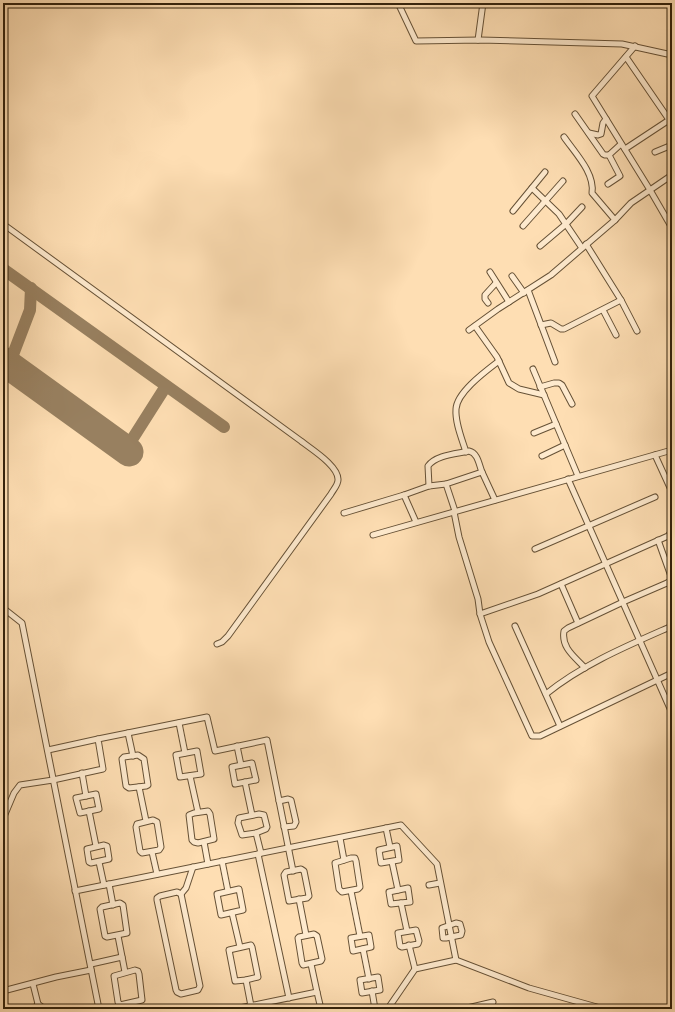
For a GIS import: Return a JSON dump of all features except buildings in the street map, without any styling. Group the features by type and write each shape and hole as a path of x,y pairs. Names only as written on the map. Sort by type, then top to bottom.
{"street":[{"path":"398,3 416,41 478,40 622,44 672,55"},
{"path":"478,40 483,3"},
{"path":"636,46 592,96 672,228"},
{"path":"625,149 670,122 626,57"},
{"path":"575,114 603,154 609,154 621,144"},
{"path":"589,133 598,135 601,134 603,123 606,119"},
{"path":"564,137 585,168 593,185 592,193 614,220"},
{"path":"655,152 672,145"},
{"path":"608,184 620,176 609,154"},
{"path":"513,211 545,172"},
{"path":"469,330 551,275 614,220 631,203 672,175"},
{"path":"523,226 563,181"},
{"path":"532,188 559,214 584,246 621,300 637,331"},
{"path":"540,246 566,224 582,207"},
{"path":"3,224 301,441 335,470 338,478 337,484 331,494 228,636 222,642 217,644"},
{"path":"490,272 510,302"},
{"path":"512,276 526,291 542,325 556,362"},
{"path":"488,303 485,295 496,283"},
{"path":"542,325 551,323 561,329 564,329 621,300"},
{"path":"603,310 616,335"},
{"path":"475,326 499,361 509,382 514,387 544,396"},
{"path":"466,452 456,412 458,402 462,394 473,383 499,361"},
{"path":"533,369 578,476"},
{"path":"540,387 559,383 562,385 572,404"},
{"path":"534,433 556,424"},
{"path":"542,456 565,445"},
{"path":"373,535 672,450"},
{"path":"429,486 428,466 430,463 435,460 466,452 473,452 496,500"},
{"path":"654,455 671,489"},
{"path":"344,513 429,486 446,484 482,472"},
{"path":"568,479 672,712"},
{"path":"446,484 454,511 459,537 478,599 480,614 489,642 532,736 537,737 672,673"},
{"path":"404,495 416,522"},
{"path":"535,550 655,497"},
{"path":"480,614 538,594 668,536 672,531"},
{"path":"585,668 568,651 563,638 564,631 623,602 667,584 672,579 658,540"},
{"path":"561,584 578,623"},
{"path":"3,608 22,623 99,1009"},
{"path":"516,626 560,726"},
{"path":"546,694 558,684 585,668 640,640 672,626"},
{"path":"48,750 207,717 215,751 267,740 293,871"},
{"path":"179,723 185,753"},
{"path":"128,733 133,756"},
{"path":"3,819 20,785 53,780 103,769 98,739"},
{"path":"237,746 241,765"},
{"path":"197,751 201,774 180,777 176,755 185,753 197,751"},
{"path":"140,756 144,759 148,786 139,787 129,788 126,786 122,759 124,757 140,756"},
{"path":"252,763 256,780 235,784 232,767 241,765 252,763"},
{"path":"82,774 86,796"},
{"path":"190,776 198,812"},
{"path":"245,782 252,815"},
{"path":"139,787 146,821"},
{"path":"96,794 99,809 89,811 80,813 76,798 96,794"},
{"path":"279,801 288,799 291,800 296,822 294,826 284,827"},
{"path":"89,811 96,846"},
{"path":"208,811 210,814 214,839 198,843 192,840 188,816 198,812 208,811"},
{"path":"252,815 264,815 267,827 266,829 256,833 242,835 239,830 239,818 252,815"},
{"path":"153,820 157,822 161,847 159,850 152,852 142,853 140,851 136,827 137,824 153,820"},
{"path":"75,890 400,826 436,864 456,960"},
{"path":"386,828 390,847"},
{"path":"256,833 289,998"},
{"path":"340,838 344,860"},
{"path":"204,842 208,864"},
{"path":"104,845 107,846 109,859 99,862 89,862 88,848 104,845"},
{"path":"397,846 400,859 392,862 382,863 380,861 378,851 380,849 397,846"},
{"path":"152,852 157,874"},
{"path":"353,858 356,861 360,889 342,892 339,889 334,864 344,860 353,858"},
{"path":"222,861 228,891"},
{"path":"99,862 113,905"},
{"path":"392,862 398,890"},
{"path":"181,894 186,888 193,867"},
{"path":"301,869 304,871 309,896 307,898 291,901 288,899 284,876 286,872 293,871 301,869"},
{"path":"429,885 440,883"},
{"path":"239,888 243,910 221,915 216,896 218,893 228,891 239,888"},
{"path":"408,888 410,901 393,905 391,903 389,892 398,890 408,888"},
{"path":"351,891 360,936"},
{"path":"177,892 181,894 200,986 198,990 181,994 176,990 157,898 177,892"},
{"path":"299,899 306,935"},
{"path":"401,904 407,931"},
{"path":"113,905 123,905 128,933 107,937 105,936 102,922 101,907 113,905"},
{"path":"232,913 240,947"},
{"path":"460,924 461,935 451,937 444,938 442,936 442,928 449,925 460,924"},
{"path":"416,930 418,943 409,945 402,947 400,946 398,936 399,932 416,930"},
{"path":"314,934 317,936 322,959 320,962 303,965 298,938 306,935 314,934"},
{"path":"369,935 371,947 353,951 351,938 360,936 369,935"},
{"path":"118,936 126,972"},
{"path":"251,945 258,975 256,978 235,981 228,953 230,949 240,947 251,945"},
{"path":"409,945 415,969"},
{"path":"363,949 369,978"},
{"path":"90,964 122,957"},
{"path":"372,991 377,1009 389,1007 415,969 456,960 529,988 604,1009"},
{"path":"312,964 321,1009"},
{"path":"3,991 56,977 91,970"},
{"path":"135,970 138,971 139,974 142,1000 132,1006 120,1005 118,1002 114,976 126,972 135,970"},
{"path":"378,977 380,990 372,991 362,993 360,980 378,977"},
{"path":"246,980 251,1006"},
{"path":"33,984 38,1004 45,1009"},
{"path":"235,1009 317,992"},
{"path":"463,1009 493,1002"},
{"path":"34,1009 38,1004"}],"taxiway":[{"path":"3,269 224,427"},
{"path":"9,365 30,310 31,288"},
{"path":"126,449 166,386"}],"runway":[{"path":"3,361 129,452"}]}
